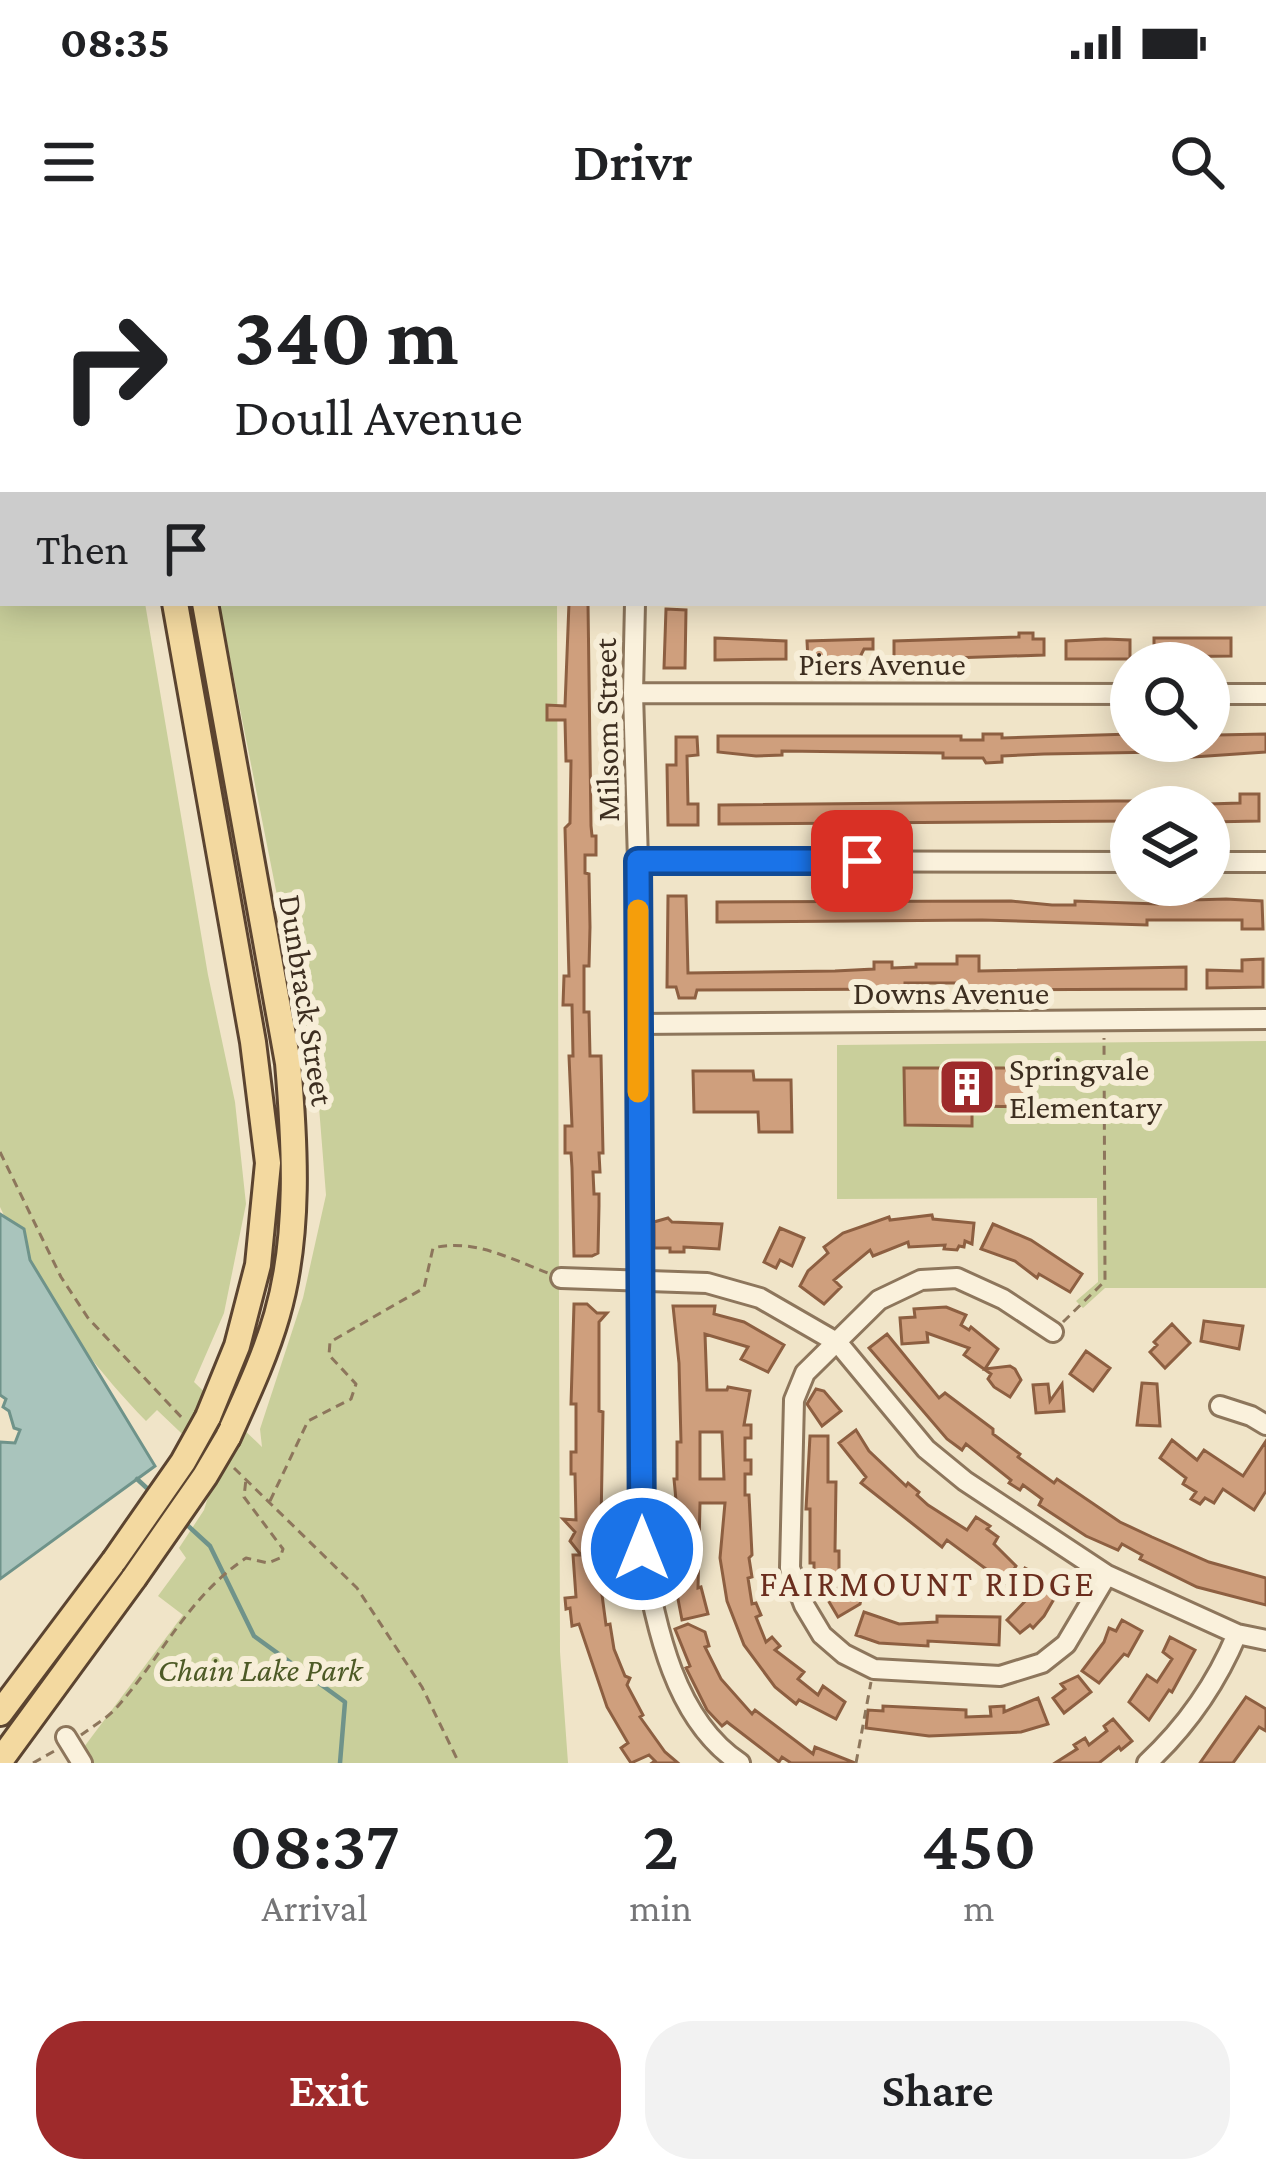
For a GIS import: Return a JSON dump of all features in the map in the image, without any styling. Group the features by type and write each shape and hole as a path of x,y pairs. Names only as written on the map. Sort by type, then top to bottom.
{"main road":[{"name":"Dunbrack Street","path":"0,1761 124,1569 183,1462 196,1419 237,1346 258,1265 268,1163 253,1042 176,606"},
{"name":"Dunbrack Street","path":"0,1713 228,1449 278,1310 289,1251 294,1141 288,1064 206,606"}],"street":[{"name":"Milsom Street","path":"635,606 642,1549 655,1621 679,1688 722,1750 740,1763"},
{"name":"Piers Avenue","path":"633,693 1110,694"},
{"path":"1230,694 1266,694"},
{"path":"638,861 1110,862"},
{"path":"1230,862 1266,862"},
{"name":"Downs Avenue","path":"637,1024 1266,1019"},
{"path":"561,1278 707,1282 760,1298 838,1343 926,1449 965,1481 1107,1575 1237,1634 1266,1640"},
{"path":"1053,1332 1003,1299 957,1278 921,1280 879,1300 805,1373 794,1400 790,1568 822,1635 844,1654 874,1669 1000,1676 1042,1663 1066,1644 1107,1575"},
{"path":"1220,1406 1266,1425"},
{"path":"1147,1763 1221,1672 1237,1634"},
{"path":"68,1740 82,1763"}],"path":[{"path":"1053,1332 1105,1281 1103,1022"},
{"path":"0,1152 61,1277 88,1318 196,1419"},
{"path":"270,1501 308,1420 351,1399 356,1384 329,1355 330,1342 424,1288 433,1248 452,1243 477,1247 561,1278"},
{"path":"228,1449 247,1479 357,1588 422,1687 459,1763"},
{"path":"33,1763 120,1705 188,1610 238,1564 250,1558 272,1563 283,1549 244,1497 247,1479"},
{"path":"856,1763 874,1669"}],"green space":[{"name":"Chain Lake Park","path":"0,606 146,606 208,975 235,1102 246,1204 224,1313 194,1382 262,1447 260,1429 303,1298 326,1195 319,1107 220,606 557,606 560,1652 568,1763 72,1763 183,1615 158,1596 186,1558 179,1548 222,1472 157,1410 146,1421 102,1371 46,1294 0,1207"},
{"path":"1266,1041 1266,1288 1105,1288 1083,1308 1076,1301 1098,1282 1097,1198 837,1199 837,1045"}],"water":[{"path":"0,1214 24,1229 30,1260 155,1466 0,1579 0,1442 15,1443 20,1430 14,1428 3,1407 6,1399 0,1395"}],"building":[{"path":"569,606 588,606 591,826 596,855 585,855 590,927 584,1012 589,1012 590,1056 601,1056 603,1153 599,1153 600,1172 593,1172 599,1206 598,1253 592,1256 574,1256 571,1153 565,1153 565,1126 572,1126 572,1005 563,1005 564,976 569,976 565,828 570,823 571,761 566,761 565,720 547,720 547,705 565,706"},
{"path":"666,609 686,610 685,668 664,668"},
{"path":"1019,633 1044,639 1044,655 894,660 894,641 1019,637"},
{"path":"715,638 786,641 786,659 715,660"},
{"path":"1154,638 1231,638 1231,656 1230,642 1154,642"},
{"path":"873,639 873,649 864,649 859,659 808,660 807,641"},
{"path":"1066,641 1130,642 1110,642 1110,659 1066,659"},
{"path":"983,734 1002,734 1002,738 1110,735 1110,753 1002,756 1002,762 986,763 983,758 943,758 943,753 782,751 782,755 756,756 718,752 718,736 961,736 961,740 983,740"},
{"path":"1266,734 1266,752 1230,754 1230,735"},
{"path":"676,737 697,737 698,755 687,756 688,804 698,804 698,825 668,825 667,765 676,765"},
{"path":"1240,794 1259,794 1259,821 1230,822 1230,803 1240,803"},
{"path":"1110,801 1110,821 719,824 719,805"},
{"path":"668,896 686,896 688,973 874,969 874,962 892,962 892,968 916,967 957,964 957,956 979,956 979,971 1186,967 1186,989 975,990 975,986 957,983 905,983 905,989 697,990 695,998 679,998 676,987 667,987"},
{"path":"1230,899 1262,901 1263,929 1242,929 1242,920 1147,920 1147,925 982,920 717,922 717,902 1075,905 1075,901 1110,902 1110,906 1230,906"},
{"path":"1263,959 1263,987 1207,988 1207,970 1242,971 1242,960"},
{"name":"Springvale Elementary","path":"904,1068 1029,1068 1031,1107 972,1106 972,1126 905,1125"},
{"path":"693,1071 753,1071 754,1080 791,1080 792,1132 759,1132 758,1112 694,1112"},
{"path":"932,1215 933,1219 974,1223 972,1244 965,1241 957,1250 944,1249 945,1245 909,1247 908,1242 873,1256 870,1250 834,1280 841,1287 824,1304 800,1286 808,1271 828,1253 824,1247 843,1233 889,1217"},
{"path":"668,1218 722,1224 719,1249 684,1247 684,1252 670,1252 670,1248 654,1248 654,1222"},
{"path":"993,1224 1031,1240 1082,1274 1070,1292 1039,1274 1037,1278 1015,1261 981,1249"},
{"path":"780,1228 804,1238 792,1266 780,1260 776,1268 764,1262"},
{"path":"574,1304 607,1313 599,1322 599,1411 603,1412 600,1580 606,1625 610,1624 614,1649 630,1678 627,1685 640,1717 678,1763 652,1763 649,1755 631,1763 621,1748 628,1743 607,1707 579,1624 572,1626 570,1608 566,1609 565,1598 576,1597 573,1555 581,1555 570,1541 575,1532 563,1519 576,1520 575,1474 571,1474 571,1452 576,1452 576,1404 571,1404"},
{"path":"673,1306 715,1306 714,1314 744,1322 784,1345 768,1372 741,1359 748,1347 705,1334 707,1390 750,1391 744,1425 751,1425 751,1438 745,1438 745,1460 751,1460 751,1474 745,1474 745,1495 749,1495 752,1604 756,1603 761,1615 756,1617 766,1642 772,1637 780,1646 775,1650 804,1672 798,1679 818,1695 823,1686 845,1702 836,1719 799,1700 796,1704 775,1687 744,1645 727,1601 720,1558 725,1503 700,1503 698,1588 708,1614 682,1620 673,1573 674,1479 677,1442 681,1442","holes":["700,1432 722,1432 724,1479 700,1479"]},
{"path":"946,1307 966,1315 961,1325 971,1327 998,1349 985,1369 1015,1369 1021,1380 1010,1397 994,1387 988,1379 991,1374 964,1355 969,1348 927,1333 928,1342 902,1344 900,1318 915,1317 914,1309"},
{"path":"1204,1321 1243,1326 1239,1349 1201,1341"},
{"path":"1172,1324 1190,1343 1165,1368 1150,1352"},
{"path":"887,1334 939,1398 945,1393 1054,1483 1057,1479 1120,1522 1152,1537 1209,1562 1266,1578 1266,1605 1197,1587 1140,1559 1142,1555 1122,1544 1118,1550 1086,1536 1039,1505 1042,1499 1023,1485 1020,1490 1009,1483 966,1444 962,1450 947,1439 869,1348"},
{"path":"1086,1351 1110,1368 1093,1391 1070,1374"},
{"path":"1142,1383 1157,1384 1160,1426 1137,1425"},
{"path":"1048,1384 1050,1401 1062,1384 1064,1411 1036,1413 1033,1385"},
{"path":"816,1389 824,1391 841,1411 822,1426 807,1404"},
{"path":"856,1430 869,1451 928,1505 967,1530 976,1517 990,1526 987,1529 998,1537 994,1544 1016,1566 1005,1583 947,1540 942,1547 861,1483 866,1477 839,1443"},
{"path":"810,1436 828,1436 828,1482 836,1482 839,1575 814,1575 814,1563 810,1563 810,1509 806,1509"},
{"path":"1172,1440 1197,1460 1204,1450 1243,1476 1266,1441 1266,1491 1254,1510 1223,1489 1214,1503 1191,1499 1196,1492 1183,1484 1186,1478 1160,1458"},
{"path":"1025,1568 1061,1587 1044,1616 1020,1633 1007,1620 1032,1594 1028,1592 1032,1586 1019,1579"},
{"path":"849,1582 862,1595 860,1604 838,1617 825,1595"},
{"path":"864,1612 899,1624 937,1622 937,1616 1000,1617 999,1645 879,1643 856,1635"},
{"path":"1122,1620 1142,1631 1128,1656 1124,1654 1099,1683 1082,1671 1109,1628 1116,1631"},
{"path":"688,1624 705,1632 709,1646 705,1647 721,1679 752,1714 755,1710 813,1754 815,1747 855,1763 791,1763 782,1757 779,1762 727,1722 722,1726 707,1710 686,1668 690,1666 675,1629"},
{"path":"1170,1637 1195,1650 1172,1692 1149,1720 1129,1702 1147,1675 1157,1682 1172,1659 1163,1652"},
{"path":"1078,1676 1091,1692 1064,1713 1053,1698 1065,1689 1061,1684"},
{"path":"1246,1697 1266,1709 1266,1731 1259,1727 1233,1763 1200,1763"},
{"path":"1038,1698 1048,1724 1021,1732 929,1736 866,1728 868,1710 883,1711 883,1706 966,1710 966,1717 991,1716 990,1707 1004,1706 1004,1712"},
{"path":"1113,1719 1132,1741 1121,1750 1119,1747 1099,1763 1055,1763 1085,1738 1089,1745 1107,1731 1104,1726"}],"waterway":[{"path":"137,1479 150,1491"},
{"path":"185,1523 210,1546 254,1636 345,1702 340,1763"}],"slow traffic":[{"path":"638,910 638,1092"}],"place":[{"name":"Springvale Elementary","path":"967,1087"}],"district":[{"name":"FAIRMOUNT RIDGE","path":"928,1584"}],"route":[{"path":"642,1549 638,861 862,861"}]}
